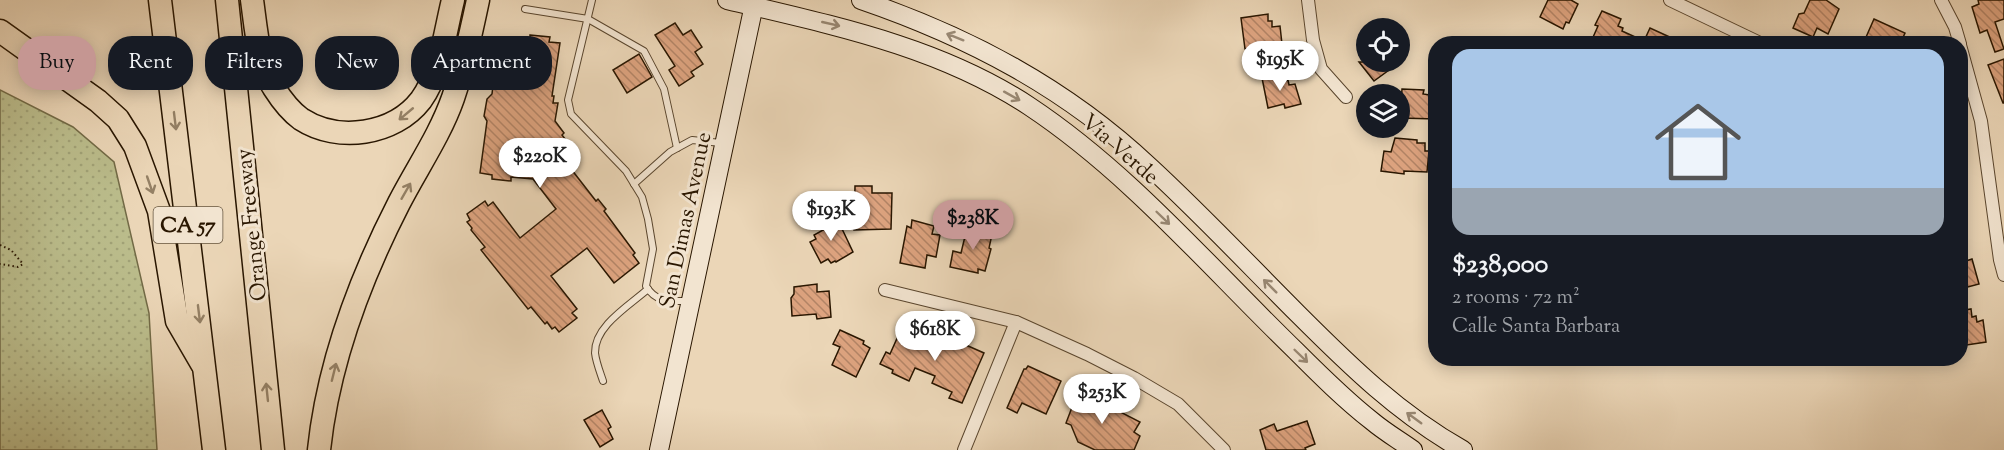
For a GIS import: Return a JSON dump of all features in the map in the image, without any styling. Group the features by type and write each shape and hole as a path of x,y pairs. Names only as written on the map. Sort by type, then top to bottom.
{"highway":[{"name":"CA 57","path":"160,0 214,450"},
{"name":"Orange Freeway","path":"227,0 273,450"},
{"path":"252,0 261,52 272,87 301,119 324,129 347,133 368,132 387,126 404,117 420,100 431,83 437,66 453,0"},
{"path":"319,450 334,373 346,328 399,203 442,125 467,49 478,0"},
{"path":"0,31 98,100 118,119 135,146 159,211 177,321 206,372"}],"main road":[{"name":"Via Verde","path":"727,0 754,3 849,28 921,51 969,73 1027,105 1076,139 1123,178 1334,388 1372,422 1413,450"},
{"name":"Via Verde","path":"861,0 974,45 1038,79 1093,117 1149,166 1368,383 1424,426 1463,450"},
{"name":"San Dimas Avenue","path":"659,450 754,3"}],"street":[{"path":"1308,0 1313,40 1321,69 1346,97"},
{"path":"1670,0 1745,36"},
{"path":"1941,0 1958,36"},
{"path":"1968,78 1981,121 2004,275"},
{"path":"885,290 1016,322 1124,373 1178,404 1224,450"},
{"path":"964,450 1016,322"}],"lane":[{"path":"592,0 568,100 571,114 626,171 642,197 653,249 646,286 651,294 661,300 692,301"},
{"path":"525,9 588,19 644,51 664,89 677,148"},
{"path":"634,184 670,152 692,140 725,144"},
{"path":"603,381 595,353 598,338 607,325 648,289"}],"path":[{"path":"0,244 11,250 23,264 18,267 0,264"}],"green space":[{"path":"0,90 73,127 114,162 149,313 157,450 0,450"}],"building":[{"path":"1548,0 1571,0 1578,4 1569,23 1566,22 1563,29 1540,17"},
{"path":"1810,0 1826,0 1839,9 1828,34 1817,28 1813,36 1793,28 1799,14 1804,13"},
{"path":"1978,0 2004,0 2004,19 1995,22 2004,49 1995,52 1987,30 1980,33 1972,7 1979,4"},
{"path":"1602,11 1621,19 1618,26 1623,28 1622,31 1633,36 1594,36 1598,26 1595,25"},
{"path":"1268,14 1268,21 1272,21 1272,27 1280,26 1282,44 1245,49 1241,18"},
{"path":"1874,19 1905,33 1904,36 1867,36"},
{"path":"675,23 683,35 691,30 702,47 695,52 703,64 691,72 694,76 679,86 669,70 675,66 655,35"},
{"path":"1650,28 1668,36 1646,36"},
{"path":"552,42 560,43 552,96 554,96 553,103 558,103 555,121 569,144 564,149 573,161 568,165 596,201 598,199 606,209 604,211 635,253 633,255 639,263 614,283 587,248 551,276 577,309 572,313 577,318 559,332 555,327 552,329 547,322 545,324 531,307 528,309 481,250 485,247 467,222 470,220 467,214 485,201 488,206 493,202 520,238 556,209 533,179 511,177 511,181 492,179 492,175 480,173 487,121 484,116 487,99 492,90 552,90"},
{"path":"639,54 652,77 627,93 613,70"},
{"path":"2004,59 2004,103 2003,103 1988,65"},
{"path":"1367,72 1386,72 1374,81"},
{"path":"1282,73 1284,81 1288,80 1289,85 1295,84 1301,104 1285,108 1284,104 1268,108 1262,78"},
{"path":"1410,89 1424,90 1423,94 1428,95 1428,119 1410,118"},
{"path":"1395,138 1425,143 1425,151 1428,151 1427,172 1404,171 1404,174 1381,171 1384,151 1391,152"},
{"path":"855,186 872,186 872,193 892,193 891,229 854,230"},
{"path":"835,214 853,252 836,262 831,263 828,259 821,263 810,242 816,239 814,235 825,229 821,222"},
{"path":"912,220 934,226 932,234 940,235 936,257 927,255 925,268 900,263 907,226 911,228"},
{"path":"968,224 985,228 984,231 991,239 989,248 991,249 985,271 978,269 978,273 950,267 953,251 961,253"},
{"path":"1972,259 1979,284 1968,287 1968,260"},
{"path":"817,284 817,292 829,291 831,317 817,319 816,314 792,316 791,298 794,294 794,287"},
{"path":"1971,309 1972,317 1976,316 1977,322 1983,320 1986,342 1968,345 1968,310"},
{"path":"840,330 864,341 863,344 870,348 856,377 832,365 840,347 833,344"},
{"path":"909,332 913,334 914,332 946,347 950,338 984,353 962,403 949,398 952,392 932,383 935,376 915,368 909,381 880,364 886,352 890,354 899,334 907,337"},
{"path":"1028,366 1061,381 1046,414 1022,403 1017,413 1007,408 1024,369"},
{"path":"1079,389 1099,396 1097,400 1140,422 1134,432 1140,436 1134,450 1095,450 1078,442 1071,425 1066,423"},
{"path":"602,410 611,427 608,429 613,439 600,447 584,420"},
{"path":"1307,421 1315,444 1305,448 1306,450 1266,450 1260,430 1274,424 1277,431"}]}
